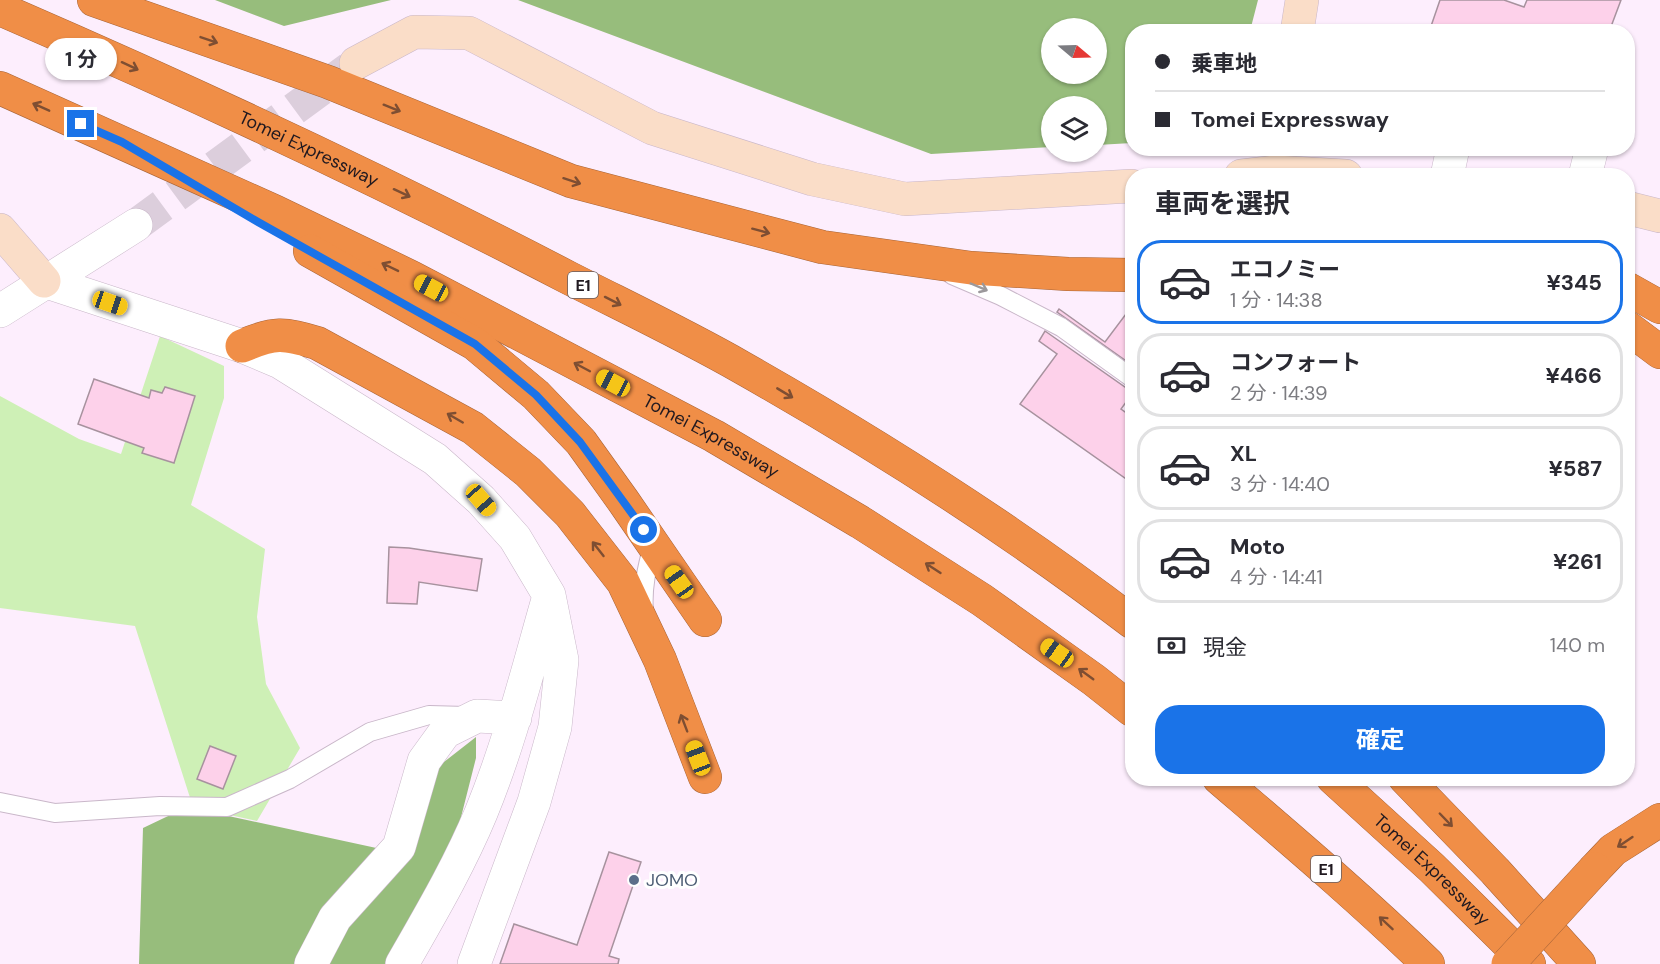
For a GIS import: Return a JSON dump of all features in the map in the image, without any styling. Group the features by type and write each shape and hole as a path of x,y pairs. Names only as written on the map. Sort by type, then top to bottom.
{"highway":[{"path":"94,0 328,82 572,181 822,247 971,268 1125,275"},
{"name":"Tomei Expressway","path":"0,9 109,56 441,212 740,367 920,474 1064,570 1125,617"},
{"name":"Tomei Expressway","path":"0,88 276,212 411,277 714,436 860,522 982,600 1125,705"},
{"path":"122,142 258,222 475,344 536,395 580,442 705,620"},
{"path":"1635,293 1660,307"},
{"path":"1635,333 1660,351"},
{"path":"242,346 267,335 289,335 317,343 473,428 528,472 570,513 623,582 660,660 705,777"},
{"name":"E1","path":"1228,786 1333,875 1428,964"},
{"name":"Tomei Expressway","path":"1342,786 1432,868 1529,964"},
{"path":"1413,786 1495,871 1579,964"},
{"path":"1508,964 1613,850 1660,820"}],"street":[{"path":"1298,24 1302,0"},
{"path":"356,63 414,32 469,33 652,128 812,179 905,199 1125,186"},
{"path":"1259,168 1277,160 1312,168"},
{"path":"1635,210 1660,216"},
{"path":"0,311 136,225"},
{"path":"0,230 45,281 242,346 280,362 435,459 481,500 515,538 549,595 562,660 555,727 534,802 474,964"},
{"path":"402,964 452,876 481,813 515,718 549,595"},
{"path":"311,964 335,918 399,847 424,761 445,732 477,716 515,718"}],"lane":[{"path":"905,258 957,277 1061,327 1125,373"},
{"path":"646,629 643,598 653,544"},
{"path":"0,802 55,813 160,807 227,807 290,779 370,732 429,715 477,716"}],"green space":[{"path":"215,0 391,0 284,26"},
{"path":"518,0 1258,0 1252,24 1125,24 1125,143 1107,144 1107,96 1041,96 1041,148 931,154"},
{"path":"160,336 224,366 224,398 191,505 265,549 257,617 266,684 300,748 257,821 193,807 135,626 0,608 0,396 79,439 121,454"},
{"path":"476,737 476,758 458,829 387,964 139,964 143,828 187,807 381,849 435,769"}],"building":[{"path":"1440,0 1504,0 1524,7 1527,0 1621,0 1612,24 1432,24"},
{"path":"1059,309 1105,342 1125,315 1125,360 1057,312"},
{"path":"1045,331 1125,387 1125,404 1121,409 1125,412 1125,478 1020,404 1057,354 1039,341"},
{"path":"94,379 149,398 151,390 162,393 165,387 195,396 174,463 142,453 144,448 78,424"},
{"path":"389,547 482,559 477,591 419,582 417,604 387,603"},
{"path":"210,746 236,756 223,789 197,779"},
{"path":"609,852 641,862 609,956 619,959 618,964 500,964 514,924 577,945"}],"tunnel":[{"path":"136,225 350,68"}],"place":[{"name":"JOMO","path":"634,880"}],"route":[{"path":"81,124 122,142 258,222 475,344 536,395 580,442 644,530"}]}
